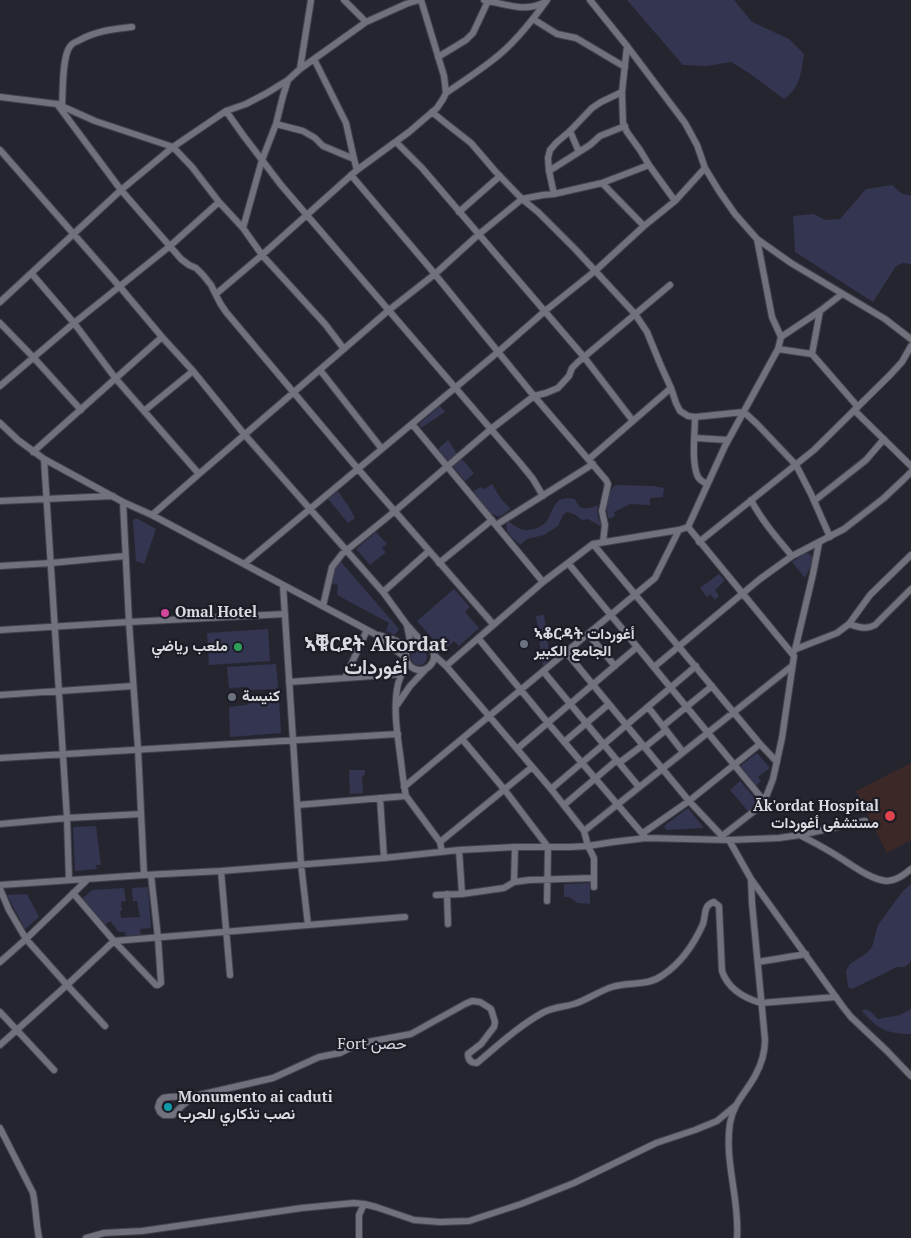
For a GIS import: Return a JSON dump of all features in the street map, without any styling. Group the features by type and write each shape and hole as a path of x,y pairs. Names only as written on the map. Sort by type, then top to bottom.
{"street":[{"path":"300,69 311,0"},
{"path":"344,0 366,22"},
{"path":"0,302 121,190 173,147 226,111 260,97 288,80 300,69 366,22 406,4 420,0 444,76 446,92 443,99 432,112 409,132 351,175 216,294"},
{"path":"438,56 466,40 473,33 486,0 528,8 548,0"},
{"path":"446,92 495,58 533,19 548,0"},
{"path":"590,0 685,123 697,145 705,168 734,214 757,239 842,294 885,319 911,339"},
{"path":"533,19 557,34 576,38 625,67"},
{"path":"132,27 90,34 68,48 59,105 121,190 181,259 201,272 211,285 226,312 358,469 493,624"},
{"path":"627,46 622,92 623,123 627,132 675,201"},
{"path":"314,59 346,123 357,170"},
{"path":"243,228 262,160 276,124 288,80"},
{"path":"554,194 549,171 548,158 550,150 592,108 622,92"},
{"path":"0,97 59,105 95,121 173,147 243,228 262,255 325,324 344,349"},
{"path":"226,111 281,185 533,479 543,496"},
{"path":"432,112 471,143 522,199 538,212 576,250 635,314 647,332 680,412 695,417 744,412 796,465 830,537"},
{"path":"276,124 302,131 315,138 323,146 354,159"},
{"path":"549,171 590,146 600,136 625,126"},
{"path":"570,131 579,152"},
{"path":"396,142 422,168 545,311 584,357 633,421"},
{"path":"0,150 193,371 244,434 383,592 407,625 423,643 430,647 434,655 446,666 564,805 584,831 594,858 594,887"},
{"path":"152,515 389,310 435,274 522,199 602,183 649,165"},
{"path":"244,564 595,271 644,226 675,201 705,168"},
{"path":"351,175 606,480 608,484 602,511 605,525 603,542"},
{"path":"459,212 500,176"},
{"path":"602,183 644,226"},
{"path":"0,386 74,323 170,246 219,202"},
{"path":"446,666 493,624 593,544 688,527 728,440 778,349 781,337 772,317 757,239"},
{"path":"32,274 74,323 116,379 198,474"},
{"path":"323,606 332,567 342,554 395,512 490,429 534,396 558,388 578,362 670,285"},
{"path":"781,337 842,294"},
{"path":"812,354 820,311"},
{"path":"0,323 81,410"},
{"path":"33,452 162,337"},
{"path":"699,542 814,450 890,375 902,362 911,346"},
{"path":"778,349 812,354 856,408 911,466"},
{"path":"320,370 382,449"},
{"path":"144,411 193,371"},
{"path":"439,563 494,522 543,496 591,462 633,421 671,388"},
{"path":"695,417 694,462 697,476 707,484"},
{"path":"0,423 18,440 44,459 367,630 410,646 419,642 423,643"},
{"path":"412,424 544,582"},
{"path":"0,430 18,440"},
{"path":"695,438 728,440"},
{"path":"814,501 866,460 884,439"},
{"path":"44,459 67,818 69,880"},
{"path":"654,667 767,574 792,556 844,529 884,498 911,472"},
{"path":"0,501 114,496"},
{"path":"751,500 772,533 792,556"},
{"path":"73,893 114,941 156,985 161,983 158,938 147,875 141,814 123,502"},
{"path":"688,527 742,594 795,653"},
{"path":"404,787 655,578 679,530"},
{"path":"722,838 762,805 773,780 782,738 792,666 813,574 818,543"},
{"path":"593,544 777,762"},
{"path":"383,592 429,551"},
{"path":"795,653 836,633 849,624 870,594 911,554"},
{"path":"0,566 126,556"},
{"path":"568,563 764,801"},
{"path":"284,585 301,864 308,925"},
{"path":"849,624 869,628 875,626 911,589"},
{"path":"0,630 285,614"},
{"path":"407,625 410,646 398,685 396,706 404,787 406,796 440,842 442,852"},
{"path":"344,678 367,630"},
{"path":"375,634 406,660 412,669 418,671 426,670"},
{"path":"588,634 615,666"},
{"path":"478,638 644,835"},
{"path":"517,750 637,647"},
{"path":"566,652 689,801 722,838"},
{"path":"396,706 410,686 432,664 434,655"},
{"path":"551,789 696,666"},
{"path":"584,831 792,666"},
{"path":"543,671 638,787"},
{"path":"289,682 401,674"},
{"path":"0,695 133,686"},
{"path":"564,805 618,761 644,746 686,706 712,686"},
{"path":"564,742 609,704"},
{"path":"648,706 683,752"},
{"path":"0,758 398,734"},
{"path":"462,739 504,789 548,847 546,901"},
{"path":"644,835 760,744"},
{"path":"440,842 532,767"},
{"path":"297,805 406,796"},
{"path":"380,798 384,858"},
{"path":"0,824 141,814"},
{"path":"105,1026 26,939 9,910 0,887 69,880 221,871 384,858 458,850 588,846 644,835 722,838 729,840 770,839 800,835 864,821"},
{"path":"800,835 855,868 885,881 895,880 911,869"},
{"path":"729,840 752,879 836,997 852,1017 911,1076"},
{"path":"514,882 515,847"},
{"path":"458,850 462,894"},
{"path":"221,871 230,975"},
{"path":"436,895 462,894 504,888 514,882 529,880 594,878"},
{"path":"0,962 88,879"},
{"path":"86,1238 104,1233 142,1231 302,1208 354,1203 364,1204 414,1220 440,1222 469,1221 521,1204 574,1183 656,1143 717,1121 735,1106 755,1076 765,1051 752,903 752,879"},
{"path":"448,894 448,924"},
{"path":"195,1096 172,1115 164,1115 159,1110 158,1104 163,1098 195,1096 272,1078 287,1073 319,1057 333,1056 368,1042 410,1034 472,1001 480,1002 491,1009 495,1022 487,1038 468,1054 473,1063 477,1063 514,1032 545,1012 554,1008 572,1005 615,986 652,982 668,972 686,953 702,925 706,909 709,904 714,902 719,906 722,971 733,989 752,1000 762,1003 836,997"},
{"path":"0,1045 114,941 405,917"},
{"path":"758,962 806,954"},
{"path":"0,1012 54,1070"},
{"path":"735,1106 730,1123 729,1140 730,1170 738,1219 737,1238"},
{"path":"0,1128 33,1193 39,1238"},
{"path":"359,1238 359,1216 364,1204"}],"shaded area":[{"path":"627,0 734,0 752,22 789,39 804,54 797,85 784,99 731,62 707,66 683,65"},
{"path":"892,185 901,193 911,196 911,264 903,263 896,266 873,302 795,252 793,216 813,214 826,220 840,219 866,189"},
{"path":"440,406 445,412 421,428 420,423"},
{"path":"448,440 457,454 447,461 438,449"},
{"path":"462,459 474,473 465,481 453,466"},
{"path":"492,484 501,499 511,509 499,517 490,513 473,492 480,487 485,489"},
{"path":"616,485 664,488 663,497 650,498 650,505 630,504 614,512 615,516 609,519 607,510 608,496"},
{"path":"338,491 355,518 348,523 328,499"},
{"path":"575,499 579,506 583,508 591,508 597,505 598,517 602,527 588,519 582,520 574,514 567,512 563,515 558,526 544,535 527,539 520,545 506,528 508,521 525,530 540,526 547,521 559,500"},
{"path":"134,519 138,519 156,529 144,564 136,561"},
{"path":"376,532 387,544 382,548 386,552 370,565 356,549"},
{"path":"808,553 813,558 813,562 805,578 792,562"},
{"path":"341,562 399,629 395,635 386,631 389,623 337,595 338,585 331,583 333,568"},
{"path":"719,574 725,580 715,590 719,596 715,600 710,594 707,597 700,588"},
{"path":"454,589 470,607 465,612 479,628 459,646 454,641 443,651 417,621"},
{"path":"544,615 550,660 543,667 536,616"},
{"name":"ملعب رياضي","path":"268,629 270,661 209,665 207,633"},
{"path":"419,649 425,651 427,657 425,663 419,665 413,663 411,657 413,651"},
{"path":"276,664 278,687 275,689 249,690 247,687 229,688 227,667"},
{"path":"275,696 279,699 281,733 230,737 229,707 246,705 249,703 249,698"},
{"path":"757,753 770,768 758,777 761,781 756,786 740,766"},
{"name":"Āk'ordat Hospital مستشفى أغوردات","path":"911,763 911,840 887,853 856,791"},
{"path":"349,770 365,770 365,774 362,777 363,793 350,794"},
{"path":"740,781 758,802 748,811 730,790"},
{"path":"688,808 704,828 666,830 664,826"},
{"path":"96,826 101,865 96,865 97,869 75,871 73,827"},
{"path":"590,883 590,904 578,903 569,897 564,897 564,884"},
{"path":"911,884 911,960 909,964 897,967 852,989 848,987 846,971 850,964 867,953 872,947 878,925 902,892"},
{"path":"148,887 151,928 140,929 141,935 126,936 125,932 119,932 110,921 105,925 82,899 92,890 124,888 126,901 121,902 121,918 140,917 137,901 133,901 132,888"},
{"path":"27,894 39,917 25,929 7,895"},
{"path":"865,1009 878,1019 900,1015 911,1009 911,1034 896,1033 878,1026 862,1011"}],"place":[{"name":"Omal Hotel","path":"165,613"},
{"name":"ኣቆርዳት أغوردات الجامع الكبير","path":"524,644"},
{"name":"ملعب رياضي","path":"238,647"},
{"name":"كنيسة","path":"232,697"},
{"name":"Āk'ordat Hospital مستشفى أغوردات","path":"890,816"},
{"name":"Monumento ai caduti نصب تذكاري للحرب","path":"168,1107"}],"district":[{"name":"ኣቑርደት Akordat أغوردات","path":"376,656"},
{"name":"Fort حصن","path":"372,1044"}]}
